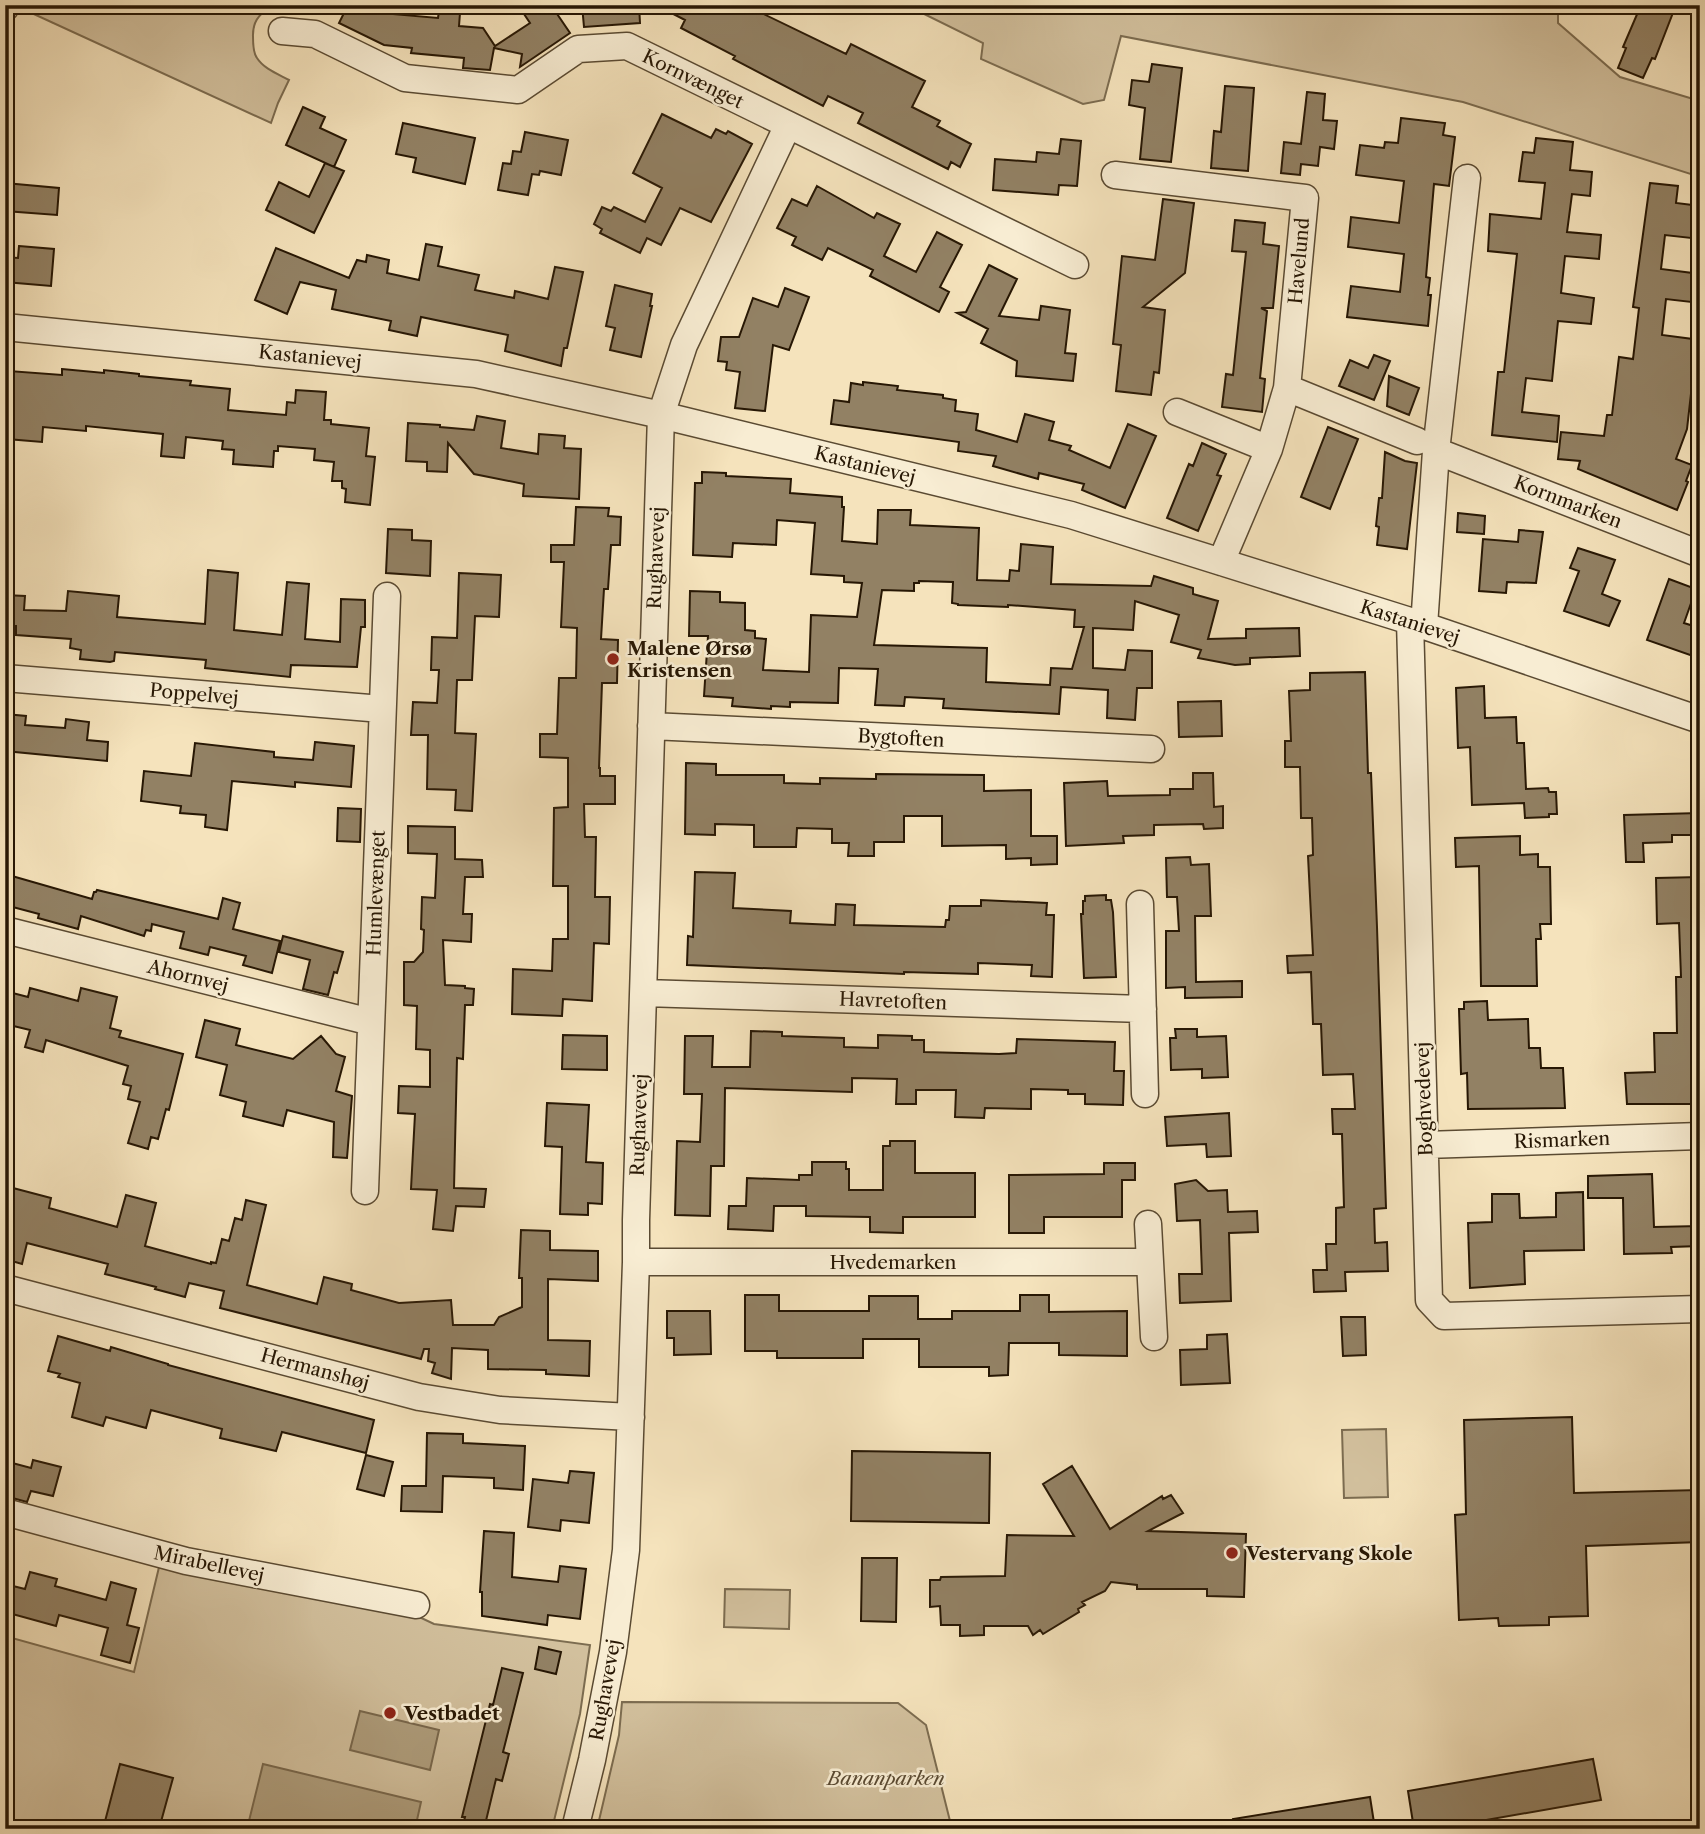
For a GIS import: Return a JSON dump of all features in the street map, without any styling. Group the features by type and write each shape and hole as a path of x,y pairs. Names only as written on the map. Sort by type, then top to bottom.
{"street":[{"name":"Kornvænget","path":"282,32 315,34 405,78 518,89 579,49 626,46 1075,265"},
{"path":"661,415 684,345 788,125"},
{"name":"Havelund","path":"1115,175 1305,198 1287,388 1269,449 1221,562"},
{"path":"1417,624 1427,446 1467,178"},
{"name":"Kastanievej","path":"5,327 475,374 661,415 1071,515 1417,624 1700,720"},
{"path":"1287,388 1427,446"},
{"path":"1177,412 1269,449"},
{"name":"Rughavevej","path":"575,1829 592,1760 613,1652 626,1550 661,415"},
{"name":"Kornmarken","path":"1427,446 1700,554"},
{"name":"Humlevænget","path":"365,1191 387,596"},
{"name":"Boghvedevej","path":"1417,624 1429,1300 1444,1316 1700,1309"},
{"name":"Poppelvej","path":"5,678 382,709"},
{"name":"Bygtoften","path":"651,726 1150,749"},
{"path":"1140,904 1144,1094"},
{"name":"Ahornvej","path":"5,930 371,1021"},
{"name":"Havretoften","path":"644,993 1143,1009"},
{"name":"Rismarken","path":"1425,1145 1700,1136"},
{"path":"1149,1224 1154,1337"},
{"name":"Hvedemarken","path":"636,1262 1150,1262"},
{"name":"Hermanshøj","path":"5,1288 419,1397 500,1410 631,1417"},
{"name":"Mirabellevej","path":"5,1512 176,1559 415,1605"}],"green space":[{"path":"28,5 299,5 300,8 282,6 267,10 261,14 254,28 257,58 267,68 289,80 271,123 25,10"},
{"path":"906,5 1558,5 1558,23 1620,77 1700,101 1700,177 1463,102 1121,36 1104,100 1083,104 981,59 983,43"},
{"path":"1386,1429 1388,1497 1344,1498 1342,1430"},
{"path":"160,1563 413,1614 434,1624 590,1645 580,1714 552,1829 5,1829 5,1636 134,1672"},
{"path":"725,1589 790,1590 789,1629 724,1627"},
{"name":"Bananparken","path":"622,1702 898,1703 926,1725 952,1829 597,1829 619,1735"}],"shaded area":[{"path":"360,1711 439,1730 430,1770 350,1750"},
{"path":"263,1764 421,1802 415,1829 247,1829"}],"building":[{"path":"348,5 384,5 380,13 438,18 439,11 460,13 459,26 483,28 495,46 530,23 518,5 551,5 570,33 520,67 522,54 494,48 490,70 463,68 464,58 411,53 412,48 384,45 339,23"},
{"path":"582,5 639,5 640,23 584,27"},
{"path":"656,5 745,5 846,54 851,44 925,81 912,107 940,121 937,126 971,144 960,167 951,162 948,169 858,123 863,113 828,96 823,106 733,59 735,56 681,28 685,20"},
{"path":"1641,5 1676,5 1655,59 1652,58 1643,78 1618,68 1626,48 1623,47"},
{"path":"1152,64 1182,68 1171,162 1140,159 1145,108 1129,105 1132,80 1149,82"},
{"path":"1225,86 1254,88 1248,171 1211,168 1214,131 1221,132"},
{"path":"1307,92 1325,94 1323,120 1337,121 1334,149 1320,147 1318,166 1301,164 1300,175 1281,173 1284,142 1301,144"},
{"path":"303,107 325,117 320,128 346,140 334,167 286,145"},
{"path":"662,114 711,138 716,129 726,134 728,131 752,144 711,222 680,208 661,245 647,238 640,253 600,233 602,229 594,224 602,207 611,211 614,207 645,222 662,188 633,173"},
{"path":"1401,118 1445,123 1443,135 1455,137 1449,186 1434,184 1426,277 1430,278 1428,295 1431,295 1428,326 1347,317 1351,286 1400,292 1404,254 1348,247 1351,217 1399,223 1404,181 1356,175 1360,145 1384,148 1385,142 1398,143"},
{"path":"403,123 475,138 465,184 413,172 416,158 396,154"},
{"path":"525,132 568,140 561,175 540,171 539,175 532,174 528,195 498,190 503,163 511,164 513,151 521,152"},
{"path":"1536,138 1573,142 1570,170 1592,172 1590,196 1572,194 1567,232 1601,235 1599,259 1565,256 1561,293 1594,298 1591,324 1558,321 1552,381 1526,378 1522,412 1559,416 1557,442 1492,435 1498,372 1504,372 1517,254 1488,251 1490,214 1541,219 1545,183 1519,181 1523,152 1534,153"},
{"path":"1061,139 1081,141 1077,186 1059,185 1058,195 993,190 995,159 1036,162 1037,152 1059,154"},
{"path":"325,163 344,171 314,233 266,210 279,182 309,197"},
{"path":"5,183 59,188 57,215 5,211"},
{"path":"1650,183 1678,186 1676,203 1700,206 1700,239 1665,235 1661,269 1700,274 1700,303 1666,299 1662,335 1700,340 1700,367 1694,367 1687,429 1676,459 1692,465 1677,510 1578,469 1580,461 1558,459 1561,432 1604,436 1607,415 1612,415 1619,357 1633,359 1639,308 1633,307"},
{"path":"817,186 874,218 877,213 900,224 884,256 916,272 937,232 962,245 940,287 949,292 939,312 870,276 873,270 828,248 822,260 792,245 796,237 777,228 792,199 807,206"},
{"path":"1163,199 1194,203 1185,273 1143,307 1165,310 1159,373 1154,372 1151,395 1116,391 1121,345 1113,344 1122,256 1155,260"},
{"path":"1235,220 1265,223 1263,244 1279,246 1273,308 1261,308 1267,311 1260,378 1265,379 1262,412 1222,407 1226,374 1233,375 1246,252 1232,251"},
{"path":"426,244 442,247 438,266 479,275 475,290 514,298 515,291 548,299 555,267 583,272 561,366 505,351 508,335 421,317 417,336 389,330 391,321 332,309 336,290 300,282 287,314 255,300 276,248 349,278 357,260 366,262 367,255 389,260 387,273 419,280"},
{"path":"19,246 54,249 51,286 5,282 5,257 18,258"},
{"path":"989,265 1017,279 999,316 1039,320 1041,306 1070,310 1065,353 1076,354 1073,381 1016,376 1017,361 981,343 988,329 957,313 966,312"},
{"path":"615,285 652,294 641,357 610,350 615,328 606,326"},
{"path":"785,288 809,297 789,350 773,345 765,411 735,408 740,372 726,370 727,362 718,361 721,337 739,337 753,298 778,307"},
{"path":"1374,355 1390,361 1374,400 1339,386 1350,360 1368,368"},
{"path":"62,369 139,374 191,381 190,385 230,389 228,410 286,415 287,402 295,403 296,390 326,392 324,420 331,420 331,424 369,428 366,456 375,457 370,505 345,502 346,489 342,488 342,481 332,481 334,462 314,460 315,449 278,446 278,451 274,451 273,467 233,464 234,450 222,449 223,441 186,437 184,458 161,456 163,434 86,426 86,431 43,427 42,442 7,439 5,419 9,371 62,375"},
{"path":"1389,376 1419,388 1409,415 1387,406"},
{"path":"863,382 898,386 897,390 943,395 943,398 956,400 955,411 978,414 976,430 1017,442 1025,414 1054,422 1049,440 1071,446 1069,450 1110,468 1128,424 1156,436 1125,508 1082,490 1084,484 1039,473 1038,479 993,466 996,456 958,451 959,442 831,424 834,400 849,402 851,383 863,385"},
{"path":"477,416 505,421 501,448 538,454 539,434 565,436 564,448 581,449 579,499 523,496 524,484 474,474 448,443 447,472 427,471 427,462 406,461 408,423 474,430"},
{"path":"1328,427 1358,439 1330,509 1301,497"},
{"path":"1202,443 1226,454 1217,475 1221,476 1198,531 1167,518 1189,464 1193,466"},
{"path":"1385,452 1417,463 1407,549 1377,545 1379,527 1376,526 1379,498 1382,498"},
{"path":"702,472 726,473 726,476 791,479 790,493 842,497 842,541 877,544 878,510 911,510 910,525 979,528 977,580 1009,581 1010,570 1019,571 1021,544 1053,547 1051,584 1151,586 1154,576 1193,588 1193,594 1218,601 1208,639 1246,638 1246,629 1299,628 1300,656 1250,658 1250,664 1235,665 1198,658 1201,650 1171,642 1179,615 1135,601 1133,630 1093,628 1093,668 1125,670 1128,650 1152,651 1152,688 1137,688 1135,720 1107,718 1108,690 1061,687 1059,714 943,708 944,699 905,697 904,706 875,705 878,669 839,668 838,703 790,702 790,707 771,706 771,709 732,706 733,698 704,696 708,636 689,636 690,591 720,592 720,602 745,603 745,630 755,631 755,638 766,639 763,670 809,672 811,615 857,617 862,583 844,582 844,576 811,574 815,523 777,520 776,545 733,543 732,557 693,555 695,483 702,483","holes":["919,581 953,582 952,603 958,605 1008,605 1075,610 1074,627 1084,627 1072,669 1051,668 1050,685 986,682 987,648 874,645 882,590 914,591 914,583"]},
{"path":"576,507 609,508 608,516 621,517 620,545 611,545 608,589 604,589 601,639 618,640 617,683 602,683 599,768 600,776 615,776 615,804 584,804 585,837 596,837 595,897 610,897 609,944 594,943 592,1001 563,999 562,1016 512,1014 513,969 552,971 553,939 568,939 568,886 553,886 554,808 568,807 568,758 540,757 540,734 557,734 559,678 576,678 577,628 561,627 564,562 551,562 551,545 574,545"},
{"path":"1458,513 1485,516 1484,534 1457,532"},
{"path":"388,529 412,530 412,540 431,541 430,576 386,573"},
{"path":"1519,530 1543,532 1536,583 1507,582 1506,593 1479,591 1483,539 1518,542"},
{"path":"1578,548 1615,560 1602,594 1620,601 1609,626 1564,611 1579,571 1570,568"},
{"path":"208,570 238,573 234,630 282,635 287,582 309,584 305,639 340,642 341,599 365,600 365,627 361,627 357,667 291,665 290,677 205,668 206,660 115,652 114,661 110,662 80,659 81,650 70,648 71,639 16,635 16,626 5,626 5,595 25,596 24,610 66,611 68,591 119,596 117,617 205,624"},
{"path":"459,573 501,575 499,617 475,616 472,680 457,680 455,733 476,734 472,811 455,810 456,790 427,789 428,735 411,735 413,702 437,703 439,670 431,670 432,637 457,638"},
{"path":"1669,579 1696,589 1684,623 1700,628 1700,637 1693,656 1647,640"},
{"path":"1365,672 1386,1208 1374,1209 1375,1243 1387,1242 1388,1271 1345,1272 1346,1291 1314,1292 1313,1270 1327,1270 1326,1244 1336,1244 1336,1208 1344,1207 1342,1134 1333,1134 1332,1109 1355,1109 1353,1074 1323,1075 1321,1024 1313,1024 1311,972 1288,973 1287,956 1313,955 1308,856 1313,855 1312,818 1301,818 1300,767 1285,767 1285,741 1291,741 1289,691 1310,690 1310,673"},
{"path":"1484,686 1485,718 1516,717 1517,743 1524,743 1526,789 1548,788 1549,792 1556,792 1557,814 1525,818 1524,803 1472,805 1470,747 1458,748 1456,688"},
{"path":"1221,701 1222,736 1179,737 1178,702"},
{"path":"5,714 26,716 25,725 65,728 66,719 89,722 87,740 108,742 107,761 5,751"},
{"path":"315,742 354,746 351,787 295,782 295,787 232,781 227,830 205,827 206,815 180,813 181,806 141,801 144,771 191,776 195,743 274,752 274,757 313,760"},
{"path":"686,763 716,764 716,775 784,775 784,783 820,784 820,778 876,779 876,774 984,775 984,791 1031,790 1031,836 1057,836 1057,864 1031,865 1031,858 1006,859 1006,845 942,846 942,816 904,816 904,842 874,842 874,856 848,856 849,843 832,843 832,829 797,828 796,847 754,847 754,825 715,824 715,835 685,834"},
{"path":"1193,773 1213,773 1214,807 1223,806 1223,828 1204,829 1203,824 1154,825 1154,835 1123,836 1124,843 1066,846 1064,783 1107,781 1108,796 1170,795 1170,789 1193,789"},
{"path":"338,808 361,809 360,842 337,841"},
{"path":"1700,813 1700,835 1672,835 1672,842 1643,843 1644,862 1626,862 1624,815"},
{"path":"408,826 455,827 455,859 482,860 483,877 465,877 463,914 472,914 471,942 443,940 445,985 474,989 473,1005 465,1005 463,1059 457,1058 454,1188 486,1189 484,1207 456,1206 453,1231 433,1229 437,1190 411,1189 415,1114 398,1113 399,1086 430,1087 430,1050 416,1049 417,1006 404,1005 404,962 414,962 423,952 422,897 435,898 437,854 408,853"},
{"path":"1520,836 1520,855 1538,854 1538,867 1550,867 1551,924 1540,924 1541,939 1536,939 1537,986 1481,986 1479,866 1456,867 1455,838"},
{"path":"1190,857 1191,865 1209,864 1211,916 1195,916 1196,982 1242,981 1242,997 1185,998 1185,987 1166,988 1166,931 1179,931 1177,897 1167,897 1166,858"},
{"path":"695,872 735,873 733,908 791,911 790,923 835,925 836,904 855,905 854,925 945,927 946,920 949,920 950,906 981,906 981,900 1047,903 1046,915 1054,915 1052,977 1031,976 1032,965 978,963 978,974 904,974 687,965 688,936 693,937"},
{"path":"5,874 92,899 97,890 218,919 223,898 240,903 233,929 280,941 272,973 243,965 246,956 210,947 208,955 180,948 184,932 152,924 151,931 146,930 144,936 81,916 78,929 38,918 39,914 5,905"},
{"path":"1700,877 1700,1104 1627,1104 1625,1073 1655,1072 1654,1033 1677,1033 1676,977 1681,977 1679,923 1657,924 1656,878"},
{"path":"1106,895 1106,900 1111,900 1113,912 1116,977 1084,978 1081,914 1083,901 1085,896"},
{"path":"283,936 343,952 328,995 303,989 310,960 279,952"},
{"path":"30,988 78,1001 81,988 117,997 110,1028 121,1031 119,1037 183,1054 169,1110 166,1109 158,1139 151,1137 148,1149 128,1143 140,1102 128,1099 131,1086 123,1084 128,1066 46,1040 43,1052 25,1047 30,1030 5,1024 5,991 28,997"},
{"path":"1487,1001 1488,1020 1528,1019 1529,1048 1540,1048 1541,1068 1563,1068 1565,1108 1468,1109 1467,1073 1461,1074 1459,1009 1464,1009 1464,1002"},
{"path":"205,1020 240,1029 236,1045 293,1059 321,1036 336,1054 345,1057 336,1091 352,1096 347,1158 333,1157 334,1122 287,1110 283,1126 243,1116 246,1102 220,1095 227,1065 196,1057"},
{"path":"1175,1029 1197,1029 1197,1037 1226,1036 1228,1077 1202,1078 1202,1069 1171,1070 1170,1038 1176,1038"},
{"path":"751,1031 782,1032 782,1036 844,1038 844,1047 878,1048 878,1035 912,1036 912,1040 924,1040 924,1052 1016,1053 1017,1039 1115,1042 1114,1071 1124,1071 1123,1105 1085,1104 1085,1094 1068,1094 1068,1090 1031,1089 1031,1109 985,1108 984,1118 955,1117 956,1090 916,1090 916,1104 896,1104 897,1079 852,1078 852,1092 725,1088 724,1166 711,1166 710,1216 675,1215 677,1141 700,1142 702,1094 684,1094 685,1036 713,1036 712,1067 750,1067"},
{"path":"563,1035 607,1036 607,1070 562,1069"},
{"path":"547,1103 589,1105 586,1162 603,1163 602,1204 588,1203 588,1215 560,1214 562,1147 545,1146"},
{"path":"1229,1113 1231,1156 1207,1157 1206,1144 1167,1146 1165,1117"},
{"path":"890,1141 915,1141 915,1173 975,1173 975,1217 903,1217 903,1233 870,1232 870,1217 806,1216 806,1206 774,1206 773,1231 728,1229 729,1206 746,1206 747,1178 799,1180 799,1175 812,1175 812,1162 846,1162 846,1169 849,1169 849,1190 883,1190 883,1146 890,1146"},
{"path":"1104,1163 1135,1163 1135,1180 1122,1180 1122,1217 1044,1217 1044,1233 1009,1233 1009,1175 1104,1174"},
{"path":"1652,1174 1654,1227 1700,1226 1700,1246 1671,1247 1672,1253 1624,1254 1623,1198 1588,1198 1588,1176"},
{"path":"1196,1180 1208,1191 1227,1190 1228,1212 1257,1211 1258,1232 1229,1233 1231,1301 1180,1303 1179,1274 1202,1274 1200,1220 1177,1221 1175,1184"},
{"path":"13,1188 51,1198 49,1208 117,1227 126,1195 156,1203 145,1246 211,1264 216,1263 222,1239 229,1241 235,1218 242,1220 246,1200 266,1205 247,1285 317,1304 324,1277 352,1284 351,1290 399,1303 451,1300 453,1325 494,1325 499,1317 522,1307 522,1278 519,1278 521,1230 550,1231 550,1250 598,1251 598,1281 548,1279 548,1340 590,1341 589,1376 546,1374 546,1370 488,1369 488,1350 452,1348 451,1379 432,1373 435,1363 428,1361 429,1349 424,1349 421,1359 220,1308 224,1291 189,1283 185,1297 105,1274 108,1264 27,1243 22,1264 5,1259 5,1217"},
{"path":"1583,1192 1584,1250 1524,1251 1525,1284 1470,1288 1468,1223 1492,1222 1492,1194 1519,1194 1520,1218 1556,1217 1556,1193"},
{"path":"745,1295 779,1295 779,1311 869,1311 869,1296 918,1296 918,1319 952,1319 952,1311 1020,1311 1020,1295 1049,1295 1049,1312 1127,1311 1127,1356 1059,1355 1059,1343 1009,1343 1008,1375 989,1376 989,1367 919,1367 919,1339 863,1339 863,1358 777,1358 777,1351 745,1351"},
{"path":"667,1311 710,1311 711,1354 674,1355 674,1338 667,1338"},
{"path":"1341,1317 1365,1317 1366,1355 1343,1356"},
{"path":"1227,1334 1230,1383 1181,1385 1180,1350 1207,1349 1207,1335"},
{"path":"58,1336 110,1351 111,1347 374,1420 366,1453 282,1432 276,1451 220,1438 222,1429 151,1410 146,1428 106,1417 103,1426 72,1417 80,1383 58,1377 60,1374 48,1371"},
{"path":"1572,1417 1574,1493 1700,1490 1700,1542 1586,1546 1588,1616 1549,1617 1549,1625 1499,1626 1498,1618 1459,1620 1455,1515 1466,1514 1464,1420"},
{"path":"427,1433 463,1434 463,1443 525,1446 523,1490 494,1488 494,1478 443,1476 442,1512 401,1511 402,1486 426,1486"},
{"path":"852,1451 990,1453 989,1523 851,1521"},
{"path":"366,1455 393,1462 384,1496 357,1489"},
{"path":"33,1460 61,1467 53,1496 31,1491 27,1502 5,1496 5,1461 31,1468"},
{"path":"1072,1466 1110,1529 1162,1496 1163,1499 1171,1495 1183,1513 1148,1531 1246,1534 1244,1597 1207,1596 1207,1589 1137,1589 1137,1585 1111,1582 1105,1591 1082,1602 1085,1605 1078,1609 1079,1612 1043,1634 1040,1630 1033,1635 1028,1626 984,1626 984,1635 960,1636 960,1625 941,1625 940,1606 930,1607 930,1580 940,1580 941,1577 1005,1576 1007,1535 1074,1536 1043,1484"},
{"path":"570,1471 594,1473 589,1523 561,1520 560,1531 528,1527 533,1479 568,1483"},
{"path":"484,1531 514,1533 512,1577 558,1582 560,1566 586,1569 580,1619 548,1615 547,1625 482,1616 480,1592"},
{"path":"862,1558 897,1558 896,1622 861,1621"},
{"path":"30,1572 57,1579 55,1586 106,1600 111,1582 136,1589 127,1625 139,1628 130,1663 101,1655 108,1628 59,1615 56,1626 5,1612 5,1584 25,1589"},
{"path":"539,1647 561,1652 556,1674 535,1669"},
{"path":"502,1668 523,1673 503,1752 509,1754 502,1781 496,1779 484,1829 462,1829 465,1817 462,1817 490,1704 493,1705"},
{"path":"1593,1759 1601,1800 1435,1829 1414,1829 1408,1791"},
{"path":"120,1764 173,1778 159,1829 103,1829"},
{"path":"1370,1797 1375,1829 1234,1829 1233,1819"}],"place":[{"name":"Malene Ørsø Kristensen","path":"613,659"},
{"name":"Vestervang Skole","path":"1232,1553"},
{"name":"Vestbadet","path":"390,1713"}]}
